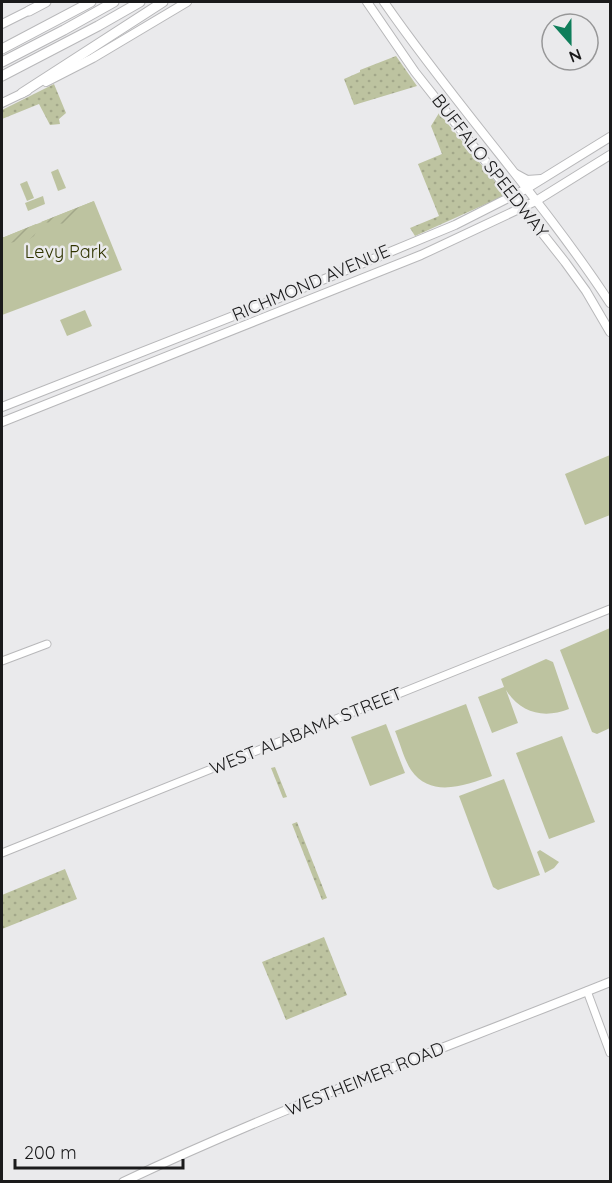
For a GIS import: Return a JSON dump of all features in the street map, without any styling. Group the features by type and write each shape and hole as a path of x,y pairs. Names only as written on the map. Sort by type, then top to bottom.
{"highway":[{"path":"29,11 45,2"},
{"path":"2,49 91,2"},
{"path":"2,62 114,2"},
{"path":"2,76 140,2"},
{"path":"22,93 163,2"}],"main road":[{"path":"2,103 93,58 187,2"},
{"name":"BUFFALO SPEEDWAY","path":"367,2 415,72 574,275 610,332"},
{"name":"BUFFALO SPEEDWAY","path":"384,2 468,116 584,264 610,303"},
{"path":"2,24 29,11"},
{"name":"RICHMOND AVENUE","path":"2,407 455,225 514,196 610,137"},
{"name":"RICHMOND AVENUE","path":"2,422 370,276 462,237 536,201 610,155"},
{"path":"513,172 527,180 545,178"},
{"path":"364,261 370,276"},
{"path":"574,275 584,264"},
{"path":"574,275 589,272"},
{"path":"77,377 83,390"},
{"name":"WESTHEIMER ROAD","path":"123,1182 183,1153 610,982"}],"street":[{"name":"WEST ALABAMA STREET","path":"2,853 610,609"},
{"path":"2,661 47,644"},
{"path":"587,991 610,1053"}],"green space":[{"path":"396,56 417,86 354,105 344,79"},
{"path":"54,84 66,113 59,119 60,124 50,125 39,104 2,119 2,110"},
{"path":"439,113 506,195 415,236 410,228 439,216 418,164 442,154 431,126"},
{"path":"58,169 66,188 58,191 51,172"},
{"path":"27,181 34,198 27,201 20,184"},
{"path":"43,196 45,204 28,211 25,203"},
{"name":"Levy Park","path":"94,201 122,270 2,315 2,238"},
{"path":"94,201 83,215 67,224 41,222"},
{"path":"36,224 41,226 28,240 2,244 2,238"},
{"path":"85,310 92,326 67,336 60,320"},
{"path":"610,455 610,515 585,525 565,474"},
{"path":"610,628 610,728 597,734 592,732 560,650"},
{"path":"546,659 553,662 569,709 551,713 533,712 518,704 506,690 518,723 492,733 478,697 504,687 501,679"},
{"path":"466,704 492,776 460,786 439,787 428,784 419,779 411,770 395,731"},
{"path":"386,724 405,773 370,786 351,737"},
{"path":"562,736 595,822 549,839 516,753"},
{"path":"275,767 287,797 283,798 271,768"},
{"path":"504,779 540,875 498,890 493,887 459,796"},
{"path":"297,822 327,898 322,900 292,824"},
{"path":"540,850 559,862 545,873 537,852"},
{"path":"65,869 77,899 2,929 2,895"},
{"path":"324,937 347,995 286,1020 262,962"}]}
